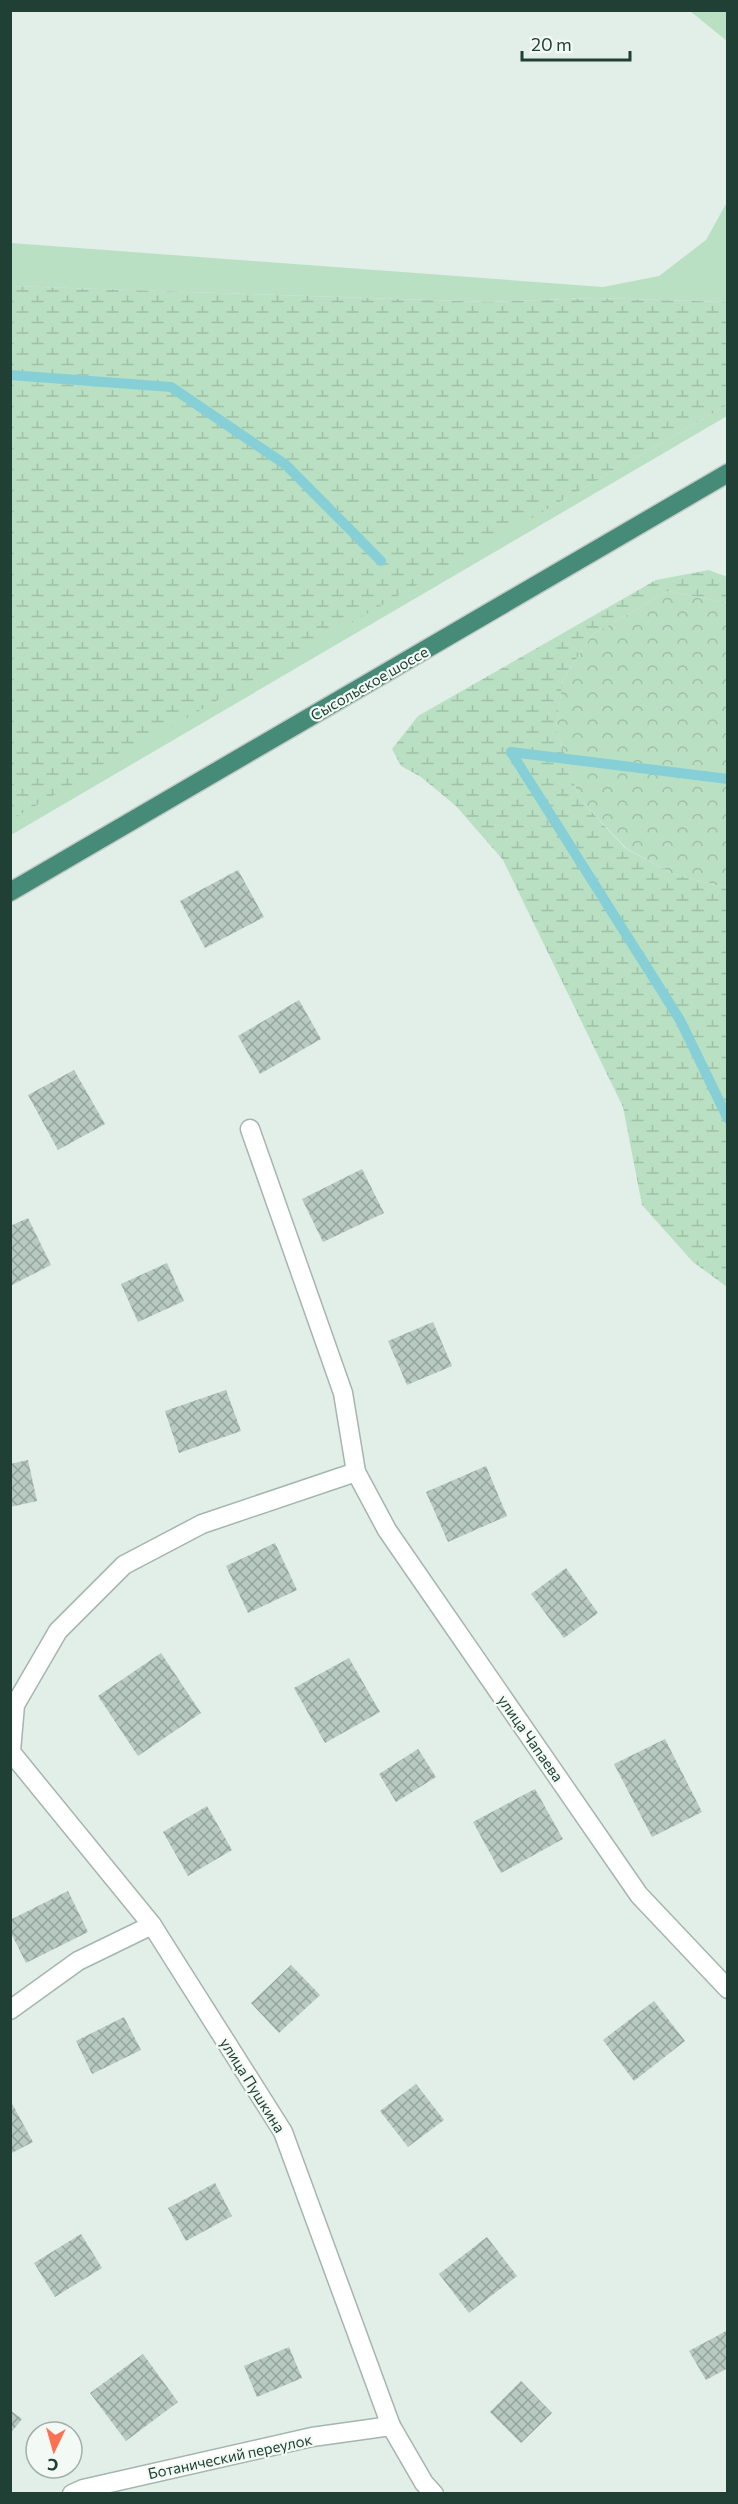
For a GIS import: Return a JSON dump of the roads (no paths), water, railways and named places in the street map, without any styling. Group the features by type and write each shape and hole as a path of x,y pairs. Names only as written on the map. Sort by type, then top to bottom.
{"highway":[{"name":"Сысольское шоссе","path":"10,892 728,473"}],"street":[{"name":"улица Чапаева","path":"250,1129 343,1393 356,1472 387,1530 639,1895 728,1989"},
{"path":"11,1750 15,1705 58,1631 124,1565 202,1524 356,1472"},
{"name":"улица Пушкина","path":"11,1750 152,1925 283,2132 391,2426 424,2483 434,2493"},
{"path":"10,2010 78,1960 152,1925"},
{"name":"Ботанический переулок","path":"72,2493 83,2488 312,2437 391,2426"}],"waterway":[{"path":"10,375 171,387 286,465 381,561"},
{"path":"511,752 680,1020 728,1119"},
{"path":"511,752 728,779"}]}
